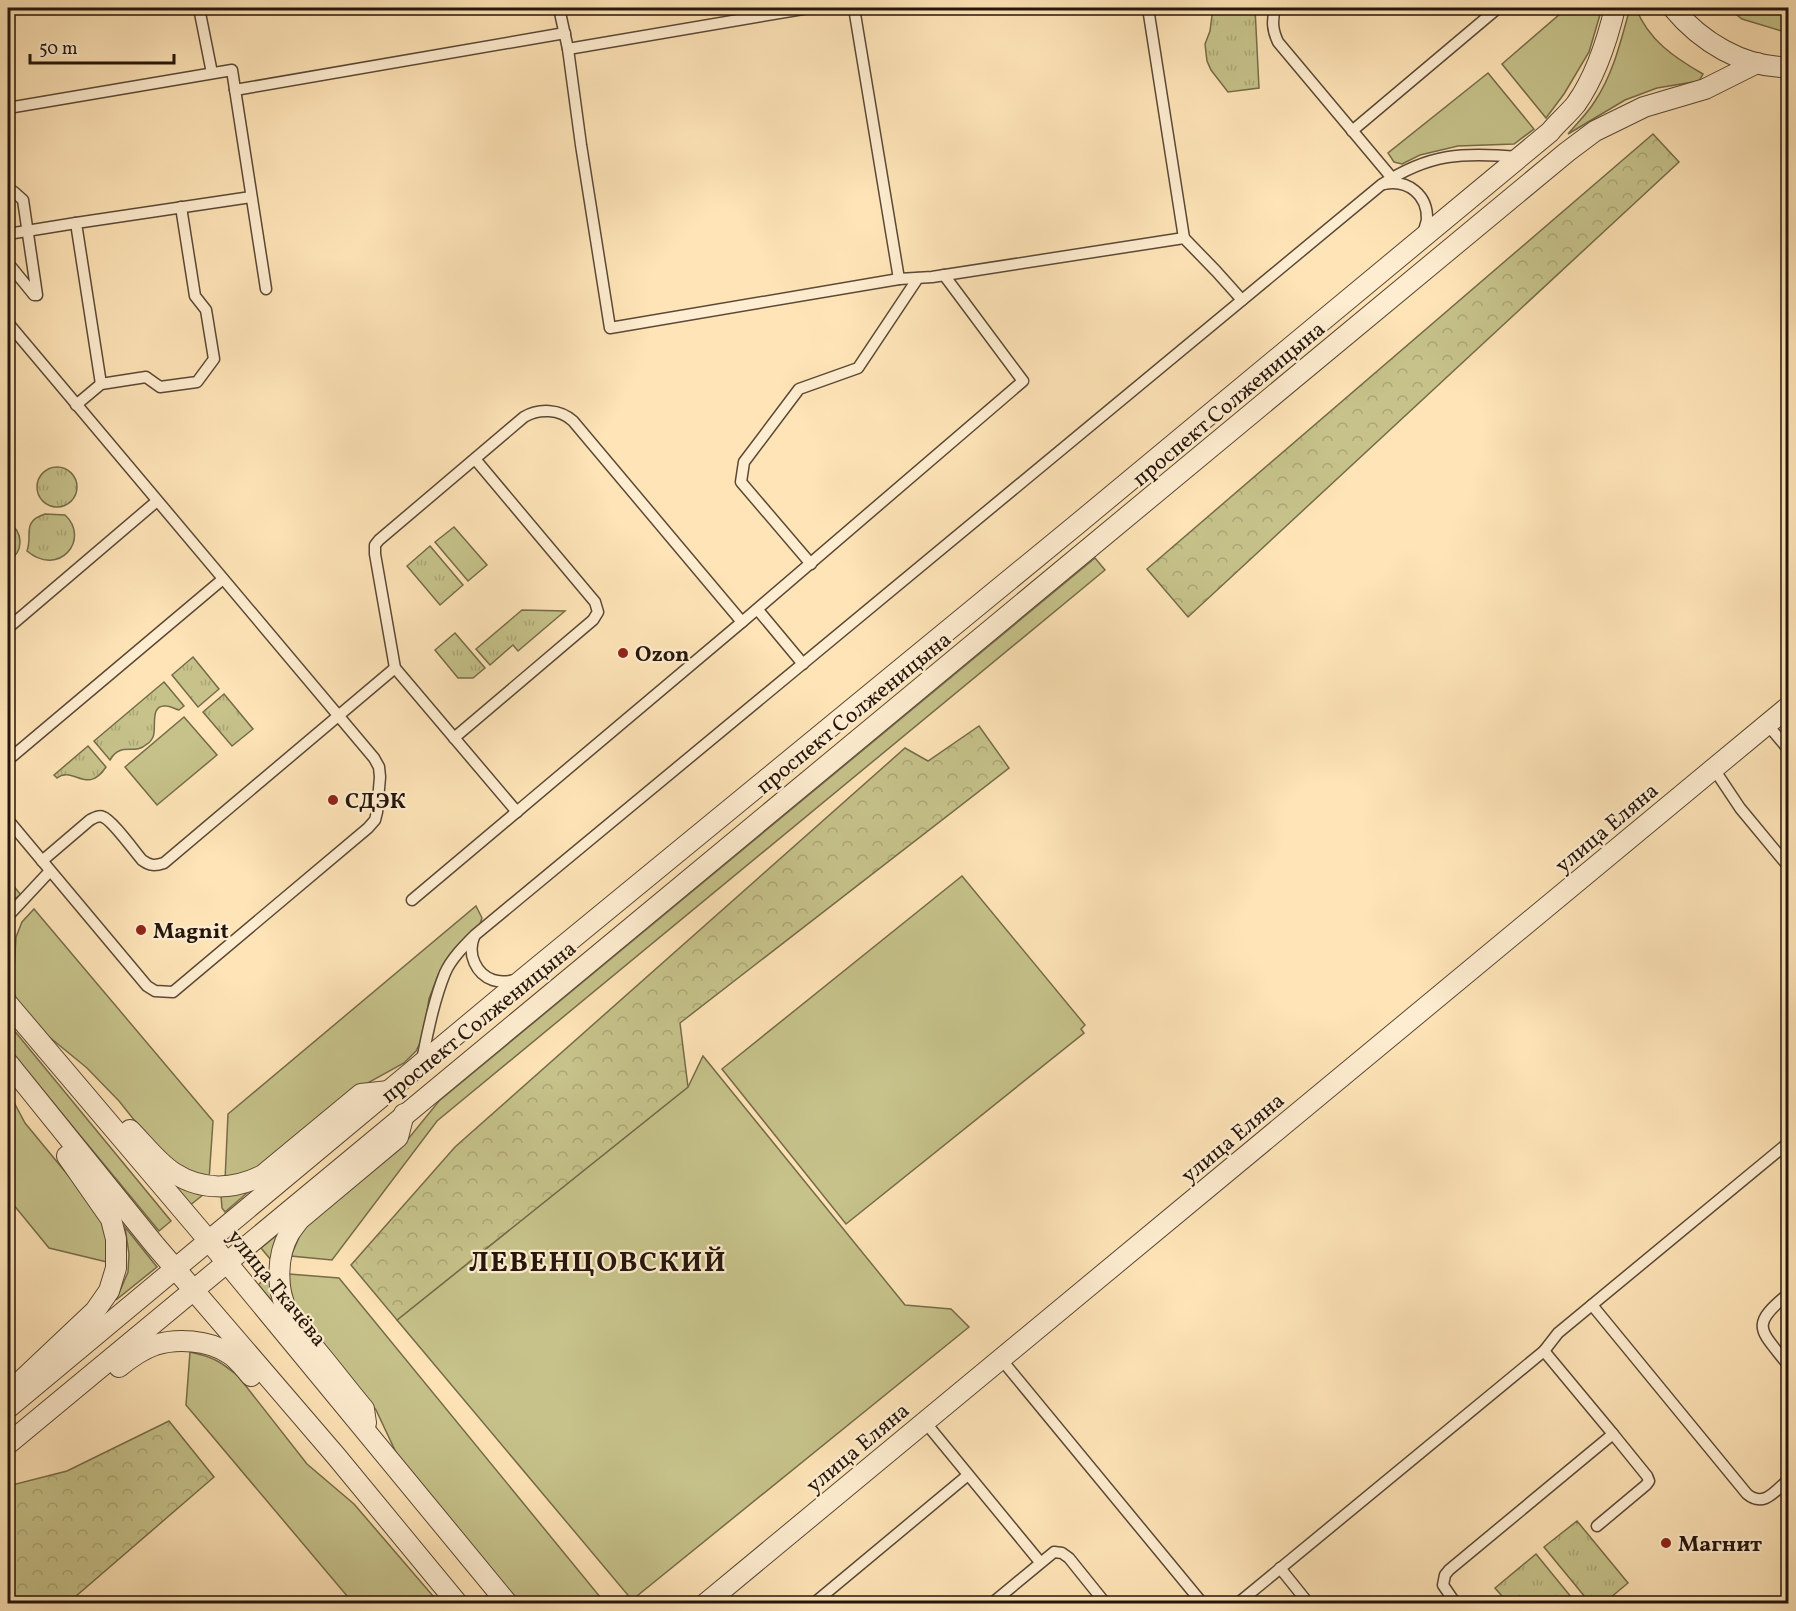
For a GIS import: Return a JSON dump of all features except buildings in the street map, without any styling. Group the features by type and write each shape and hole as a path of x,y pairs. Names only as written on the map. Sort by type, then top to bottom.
{"street":[{"name":"проспект Солженицына","path":"12,1405 523,979 1550,132 1576,104 1593,75 1609,32 1614,8"},
{"path":"1672,8 1697,33 1725,52 1757,63 1788,67"},
{"name":"проспект Солженицына","path":"8,1444 1567,152 1595,131 1644,107 1705,89 1757,63"},
{"name":"улица Еляна","path":"705,1604 1788,707"},
{"name":"улица Ткачёва","path":"8,1004 209,1241 508,1604"},
{"path":"8,1064 175,1268 336,1456 458,1604"},
{"path":"76,1084 105,1104 172,1171 185,1179 215,1187 248,1183 263,1175 362,1094 389,1091"},
{"path":"12,1405 23,1378 94,1311 109,1291 116,1268 116,1239 111,1219 51,1134 44,1109"},
{"path":"368,1434 364,1409 287,1310 282,1295 280,1270 289,1233 300,1219 398,1137 404,1114"},
{"path":"35,1422 56,1417 136,1354 156,1345 181,1341 218,1347 236,1359 312,1449 336,1456"}],"lane":[{"path":"199,8 212,73"},
{"path":"561,8 610,328 898,279 944,275 1184,238"},
{"path":"568,49 809,8"},
{"path":"854,8 898,279"},
{"path":"1148,8 1184,238 1242,300"},
{"path":"1275,8 1272,20 1273,31 1278,42 1392,178"},
{"path":"1352,131 1498,8"},
{"path":"235,90 564,33"},
{"path":"8,108 232,70 266,289"},
{"path":"421,1065 433,1011 446,971 462,947 1381,185 1402,171 1426,161 1457,155 1520,157"},
{"path":"1381,185 1395,182 1407,185 1417,192 1425,204 1426,220 1422,237"},
{"path":"8,196 14,192 22,200 37,296 8,263"},
{"path":"8,234 252,197"},
{"path":"76,405 101,384 146,377 160,387 197,382 214,358 206,310 195,296 181,207"},
{"path":"76,224 101,384"},
{"path":"412,900 758,610 1023,381 944,275"},
{"path":"811,564 741,482 744,462 799,389 858,368 918,278"},
{"path":"8,323 374,758 379,767 375,820 368,828 173,992 156,991 147,986 8,820"},
{"path":"517,812 395,668 375,554 375,546 379,540 532,412 566,414 742,622"},
{"path":"453,738 593,620 598,612 595,602 475,459"},
{"path":"8,628 158,501"},
{"path":"8,760 223,579"},
{"path":"758,610 803,664"},
{"path":"42,861 90,820 96,816 103,816 110,821 142,860 149,865 156,866 164,863 395,668"},
{"path":"1767,724 1788,749"},
{"path":"1714,769 1740,808 1788,866"},
{"path":"8,916 50,871"},
{"path":"475,936 471,945 472,958 481,973 494,981 506,982 523,979"},
{"path":"1237,1604 1544,1351 1558,1333 1788,1143"},
{"path":"1788,1294 1763,1318 1762,1329 1788,1365"},
{"path":"1592,1305 1747,1494 1754,1499 1761,1500 1788,1480"},
{"path":"1544,1351 1649,1481 1597,1526"},
{"path":"1001,1359 1203,1604"},
{"path":"925,1422 1040,1562"},
{"path":"1456,1604 1443,1585 1445,1575 1449,1570 1613,1434"},
{"path":"813,1604 968,1475"},
{"path":"991,1604 1054,1552 1062,1553 1069,1558 1106,1604"},
{"path":"1280,1568 1309,1604"}],"green space":[{"path":"1213,8 1255,8 1259,88 1228,92 1211,70 1207,61 1205,44 1210,31"},
{"path":"1562,8 1602,8 1589,52 1564,94 1546,118 1502,64 1561,13"},
{"path":"1630,8 1636,8 1655,39 1682,61 1703,74 1699,81 1657,88 1625,100 1568,134 1586,114 1602,90 1616,56"},
{"path":"1728,8 1788,8 1788,33 1742,19"},
{"path":"1488,73 1534,129 1514,144 1458,146 1420,155 1402,164 1394,162 1388,153"},
{"path":"1653,134 1679,162 1188,617 1147,569"},
{"path":"57,467 65,468 71,473 76,479 76,495 71,501 65,506 57,507 49,506 43,501 38,495 37,487 38,479 43,473 49,468"},
{"path":"45,514 65,515 72,525 75,535 73,544 60,558 50,560 39,558 27,551 30,525"},
{"path":"8,522 17,531 20,542 17,553 8,561"},
{"path":"454,527 487,565 468,581 435,542"},
{"path":"430,546 463,585 440,605 407,566"},
{"path":"1095,558 1105,570 437,1121 332,1260 291,1256 300,1235 308,1225 400,1149 439,1101"},
{"path":"522,610 565,611 518,651 513,645 490,665 476,649"},
{"path":"455,633 485,668 473,678 458,678 435,650"},
{"path":"193,657 219,689 198,707 172,675"},
{"path":"164,682 184,706 179,710 161,706 155,713 154,733 150,742 137,749 119,751 110,760 94,741"},
{"path":"224,694 253,729 232,746 203,712"},
{"path":"184,717 217,755 157,805 125,767"},
{"path":"979,726 1009,768 680,1023 688,1087 397,1320 351,1265 455,1147 905,748 928,761"},
{"path":"88,746 106,767 99,775 86,780 69,775 57,778 54,775"},
{"path":"962,876 1085,1025 1081,1029 1084,1033 846,1224 722,1069"},
{"path":"8,879 21,895 8,901"},
{"path":"476,906 482,918 480,924 451,954 438,975 429,999 423,1037 416,1051 404,1063 353,1091 267,1162 243,1177 225,1180 228,1114"},
{"path":"34,909 213,1121 209,1180 196,1178 158,1150 119,1101 87,1068 42,1031 21,1006 15,996 13,986 16,937 22,922"},
{"path":"8,1023 171,1221 159,1231 8,1048"},
{"path":"703,1056 905,1305 951,1309 969,1327 632,1600 397,1320 688,1087"},
{"path":"8,1091 25,1123 91,1203 105,1227 111,1263 49,1248 8,1198"},
{"path":"177,1185 204,1194 189,1206 172,1186"},
{"path":"247,1193 225,1212 222,1208 221,1196"},
{"path":"125,1227 157,1267 116,1300 128,1272 129,1254"},
{"path":"283,1230 271,1260 261,1248"},
{"path":"270,1274 270,1289 277,1307 258,1285"},
{"path":"289,1274 339,1278 605,1603 516,1603 401,1463 376,1410 301,1318 291,1297"},
{"path":"190,1352 216,1360 238,1376 307,1464 354,1504 439,1603 353,1603 186,1405"},
{"path":"169,1421 214,1477 68,1603 8,1603 8,1486 67,1471"},
{"path":"1577,1521 1628,1583 1604,1603 1590,1603 1544,1547"},
{"path":"1536,1554 1576,1603 1508,1603 1495,1588"}],"place":[{"name":"Ozon","path":"623,653"},
{"name":"СДЭК","path":"333,800"},
{"name":"Magnit","path":"141,930"},
{"name":"Магнит","path":"1666,1543"}],"district":[{"name":"ЛЕВЕНЦОВСКИЙ","path":"598,1261"}]}
